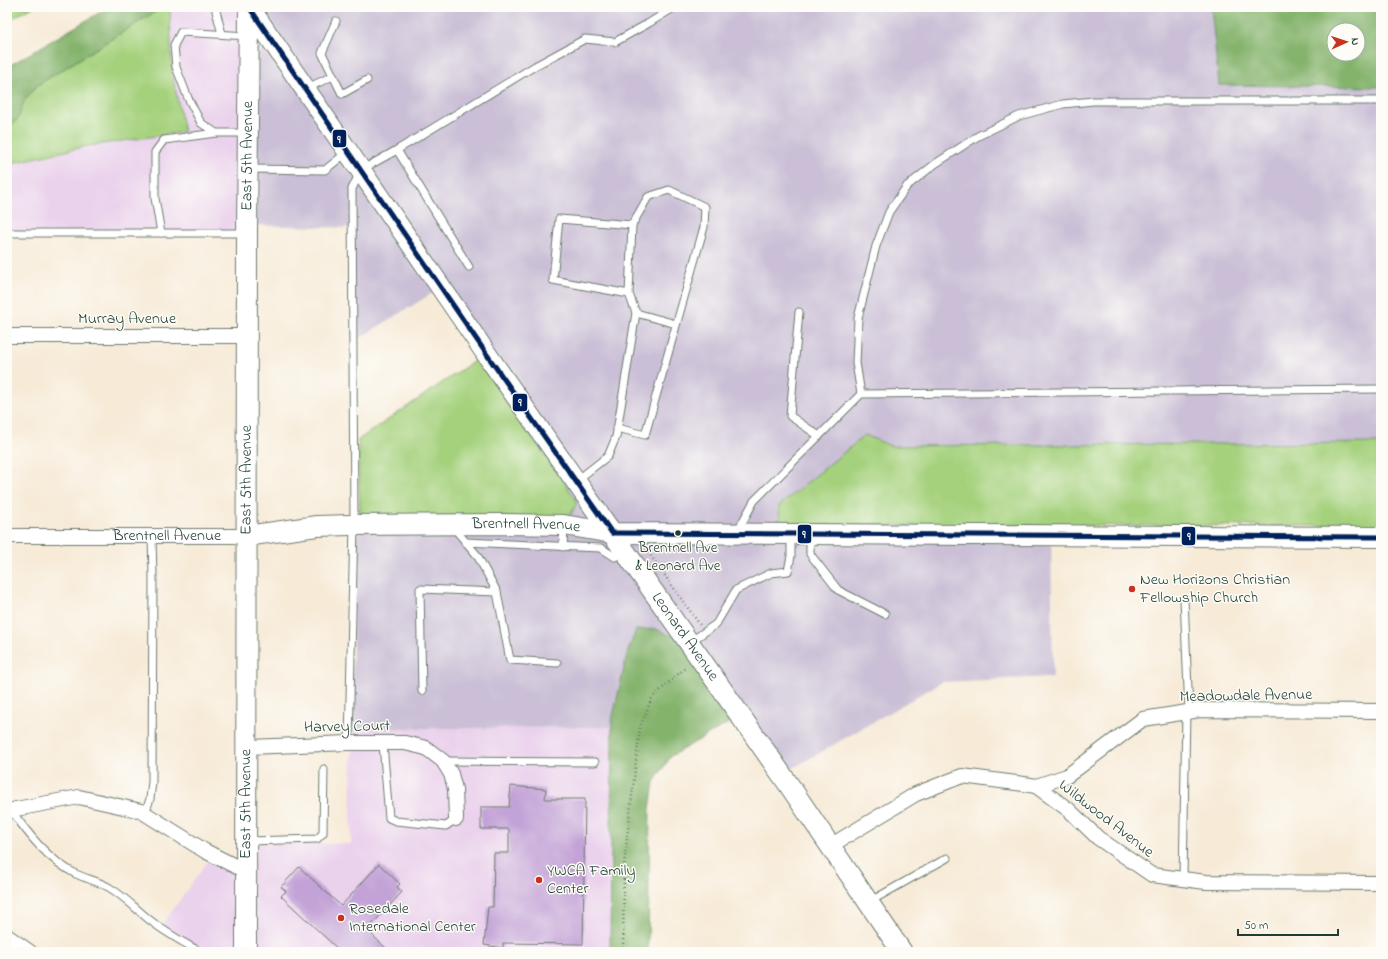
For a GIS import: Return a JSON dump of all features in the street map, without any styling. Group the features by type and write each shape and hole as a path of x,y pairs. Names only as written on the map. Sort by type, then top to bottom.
{"street":[{"name":"East 5th Avenue","path":"246,952 247,169 249,7"},
{"path":"249,7 492,362 612,533"},
{"name":"Murray Avenue","path":"7,336 247,336"},
{"name":"Brentnell Avenue","path":"7,536 247,536 317,526 501,524 564,525 612,533 629,542 736,534 1381,536"},
{"name":"Leonard Avenue","path":"629,542 698,643 830,846 902,952"},
{"name":"Meadowdale Avenue","path":"1036,786 1067,776 1143,718 1200,710 1381,711"},
{"name":"Harvey Court","path":"247,747 349,743 405,743 426,748 443,761 451,774 455,789 456,819"},
{"name":"Wildwood Avenue","path":"830,846 916,794 962,776 1036,786 1069,810 1098,838 1152,875 1206,882 1381,883"},
{"path":"9,811 16,808 79,797 141,811 205,851 247,872"},
{"path":"7,936 30,952"}],"lane":[{"path":"216,7 222,34"},
{"path":"349,743 354,525 352,189 361,170 397,150 535,66 585,38 615,42 649,24 675,7"},
{"path":"336,21 322,53 342,94 368,80"},
{"path":"216,133 201,122 188,98 176,67 174,45 181,32 249,36"},
{"path":"305,89 333,76"},
{"path":"861,394 856,362 858,318 876,246 889,212 907,186 936,164 978,136 1018,116 1063,104 1093,101 1381,101"},
{"path":"161,233 155,198 155,152 164,140 216,133 248,133"},
{"path":"397,150 469,266"},
{"path":"247,169 325,170 348,151"},
{"path":"576,481 608,456 616,437 636,313 629,294 632,225 648,197 669,190 705,207 704,227 645,435 618,428"},
{"path":"629,294 553,280 558,219 632,225"},
{"path":"7,233 247,233"},
{"path":"799,312 790,416 819,436"},
{"path":"636,313 676,324"},
{"path":"736,534 754,501 861,394 1381,389"},
{"path":"450,524 477,555 496,592 510,660 557,663"},
{"path":"563,547 564,525"},
{"path":"800,534 810,554 838,590 885,614"},
{"path":"698,643 716,624 736,590 771,573 788,571 791,556 800,534"},
{"path":"145,813 150,799 152,782 152,536"},
{"path":"465,542 601,548 615,557 629,542"},
{"path":"422,691 420,589 496,592"},
{"path":"1183,879 1188,712 1184,598"},
{"path":"383,743 389,818 396,821 446,826 456,819"},
{"path":"443,761 595,762"},
{"path":"247,841 317,839 323,833 324,769"},
{"path":"9,811 53,860 75,873 110,887 167,933 200,952"},
{"path":"868,902 947,858"}],"path":[{"path":"623,952 624,865 640,727 652,698 698,643 657,564 629,542"}],"shaded area":[{"path":"170,7 250,7 249,225 234,234 7,232 7,164 88,146 184,132 172,72"},
{"path":"250,7 1211,7 1219,85 1381,87 1381,443 891,446 865,435 1051,526 1053,677 942,682 776,778 677,638 656,629 636,631 628,651 612,720 612,727 352,729 354,516 576,499 477,359 486,353 441,288 353,342 353,228 249,225"},
{"path":"612,727 610,952 202,952 160,928 214,852 249,868 249,842 351,844 352,729"}],"green space":[{"path":"7,7 33,7 7,21"},
{"path":"109,7 163,7 36,86 24,101 18,119 7,129 7,67"},
{"path":"163,7 170,7 172,72 184,132 88,146 7,164 7,129 18,119 24,101 36,86"},
{"path":"1211,7 1381,7 1381,87 1219,85"},
{"path":"477,359 576,499 576,505 571,514 559,518 360,516 358,440"},
{"path":"865,435 891,446 1381,443 1381,526 780,525 779,506"},
{"path":"656,629 677,638 734,720 671,756 654,782 650,809 648,952 610,952 612,720 628,651 636,630"}],"building":[{"name":"YWCA Family Center","path":"511,786 546,789 545,799 585,799 583,944 503,943 503,948 484,945 488,907 493,907 494,853 509,853 509,829 481,829 481,807 509,807"},
{"name":"Rosedale International Center","path":"379,864 400,884 397,887 402,892 367,930 390,952 341,952 281,896 286,891 281,887 299,867 341,906"}],"transit line":[{"name":"9","path":"249,7 492,362 612,533"},
{"name":"9","path":"612,533 1381,537"}],"place":[{"name":"Brentnell Ave & Leonard Ave","path":"678,533"},
{"name":"New Horizons Christian Fellowship Church","path":"1132,589"},
{"name":"YWCA Family Center","path":"539,880"},
{"name":"Rosedale International Center","path":"341,918"}]}
